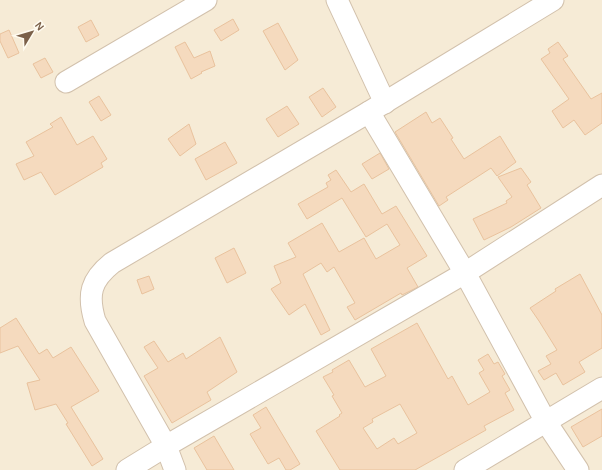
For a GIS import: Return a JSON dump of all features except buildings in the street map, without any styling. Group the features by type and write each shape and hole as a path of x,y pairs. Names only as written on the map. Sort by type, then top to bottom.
{"street":[{"path":"66,82 206,0"},
{"path":"337,0 377,107 546,422 578,470"},
{"path":"175,470 166,446 94,321 91,297 97,277 112,262 377,107 553,0"},
{"path":"127,470 465,273 602,185"},
{"path":"465,470 602,388"}],"shaded area":[{"path":"0,0 602,0 602,470 0,470"}]}
